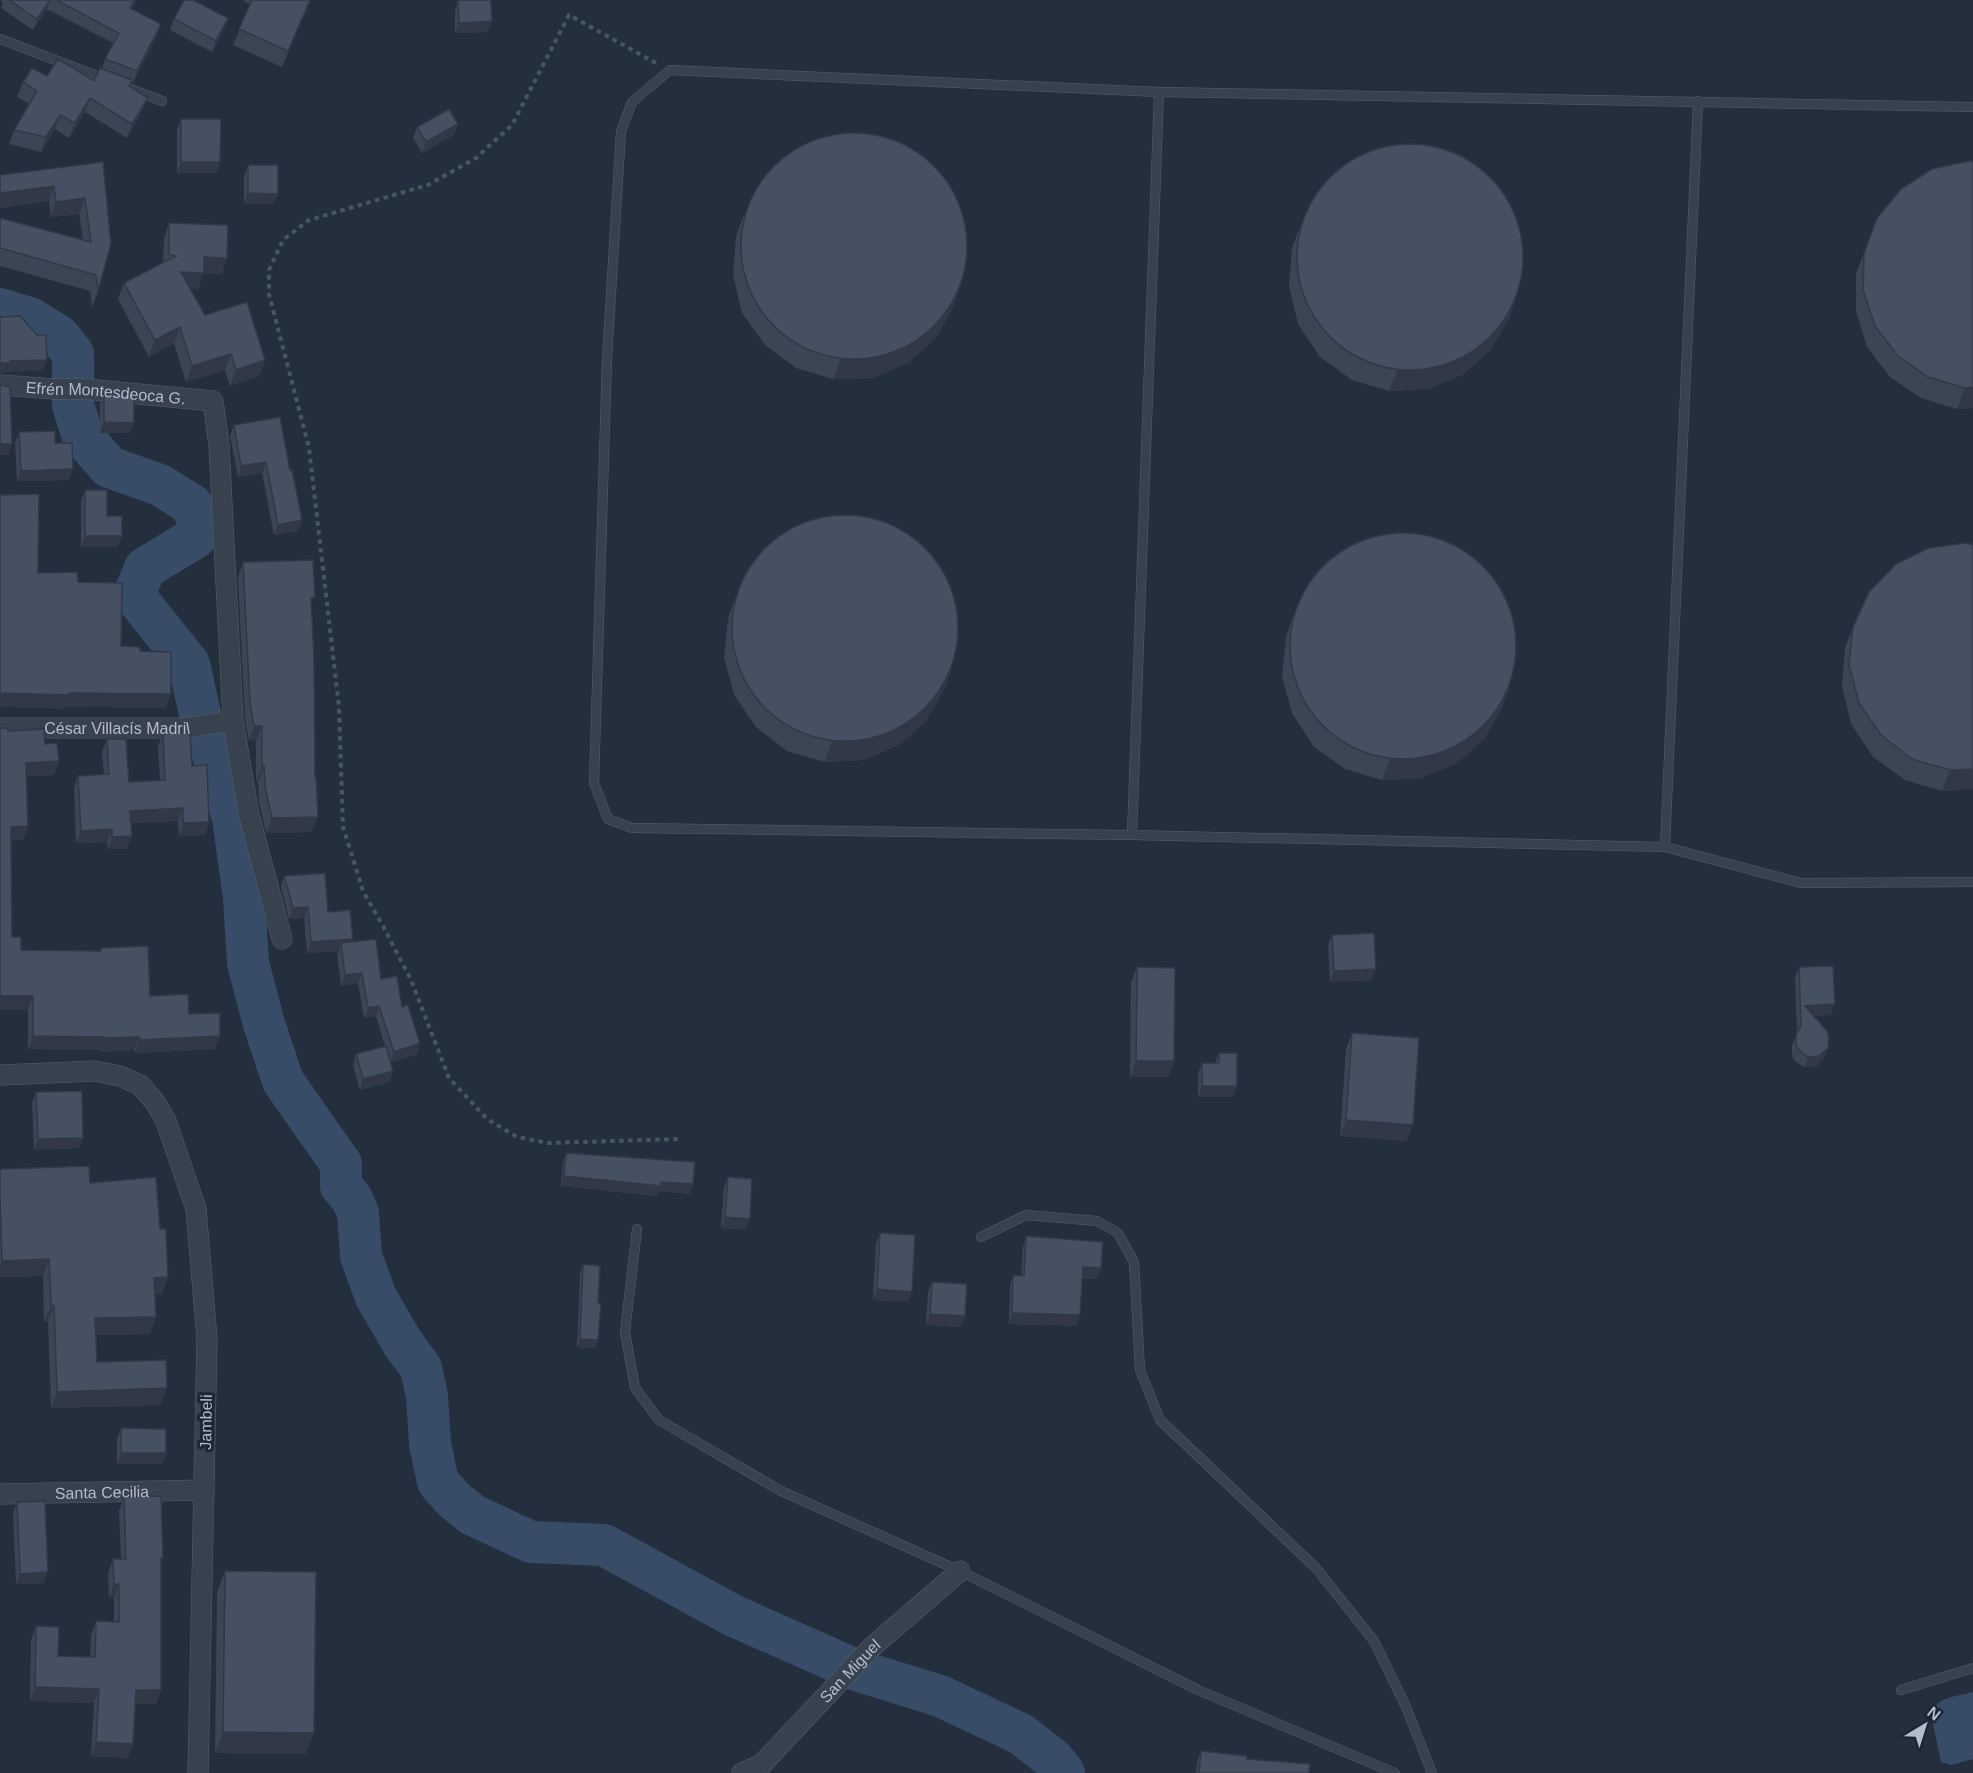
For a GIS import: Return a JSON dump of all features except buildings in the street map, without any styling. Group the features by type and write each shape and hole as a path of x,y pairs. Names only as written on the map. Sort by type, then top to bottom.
{"street":[{"name":"Efrén Montesdeoca G.","path":"0,385 85,389 213,401 219,445 224,721"},
{"name":"César Villacís Madril","path":"0,728 187,728 224,721"},
{"path":"224,721 282,939"},
{"name":"Jambeli","path":"0,1075 95,1071 120,1076 140,1084 155,1102 166,1121 196,1209 207,1338 198,1773"},
{"name":"Santa Cecilia","path":"0,1494 204,1490"},
{"name":"San Miguel","path":"742,1773 762,1764 872,1647 960,1571"}],"lane":[{"path":"0,39 162,101"},
{"path":"1973,107 1159,92 670,70 632,102 621,131 607,359 594,783 608,819 632,828 1132,835 1665,847 1801,883 1973,882"},
{"path":"1132,835 1159,92"},
{"path":"1665,847 1698,101"},
{"path":"981,1237 1026,1215 1097,1221 1118,1233 1134,1262 1140,1370 1161,1420 1316,1568 1374,1641 1406,1707 1432,1773"},
{"path":"637,1229 625,1332 635,1388 658,1420 781,1491 960,1571 1198,1690 1395,1773"},
{"path":"1901,1690 1973,1668"}],"path":[{"path":"670,70 569,15 512,125 476,158 428,185 309,220 283,240 268,270 269,294 309,448 339,707 343,827 363,891 411,980 449,1078 487,1119 517,1137 549,1143 678,1139"}],"water":[{"path":"1973,1692 1973,1759 1951,1765 1941,1762 1931,1714 1933,1708 1948,1698"}],"waterway":[{"path":"0,309 30,318 59,336 73,354 73,405 83,437 109,467 160,485 192,505 199,524 195,538 145,568 134,595 189,664 200,714 233,818 244,897 248,963 264,1024 283,1081 341,1164 341,1186 352,1199 358,1213 361,1256 376,1297 402,1342 421,1368 427,1396 430,1444 438,1482 454,1500 473,1515 531,1542 604,1545 734,1616 856,1670 940,1696 1021,1734 1053,1759 1064,1773"}]}
